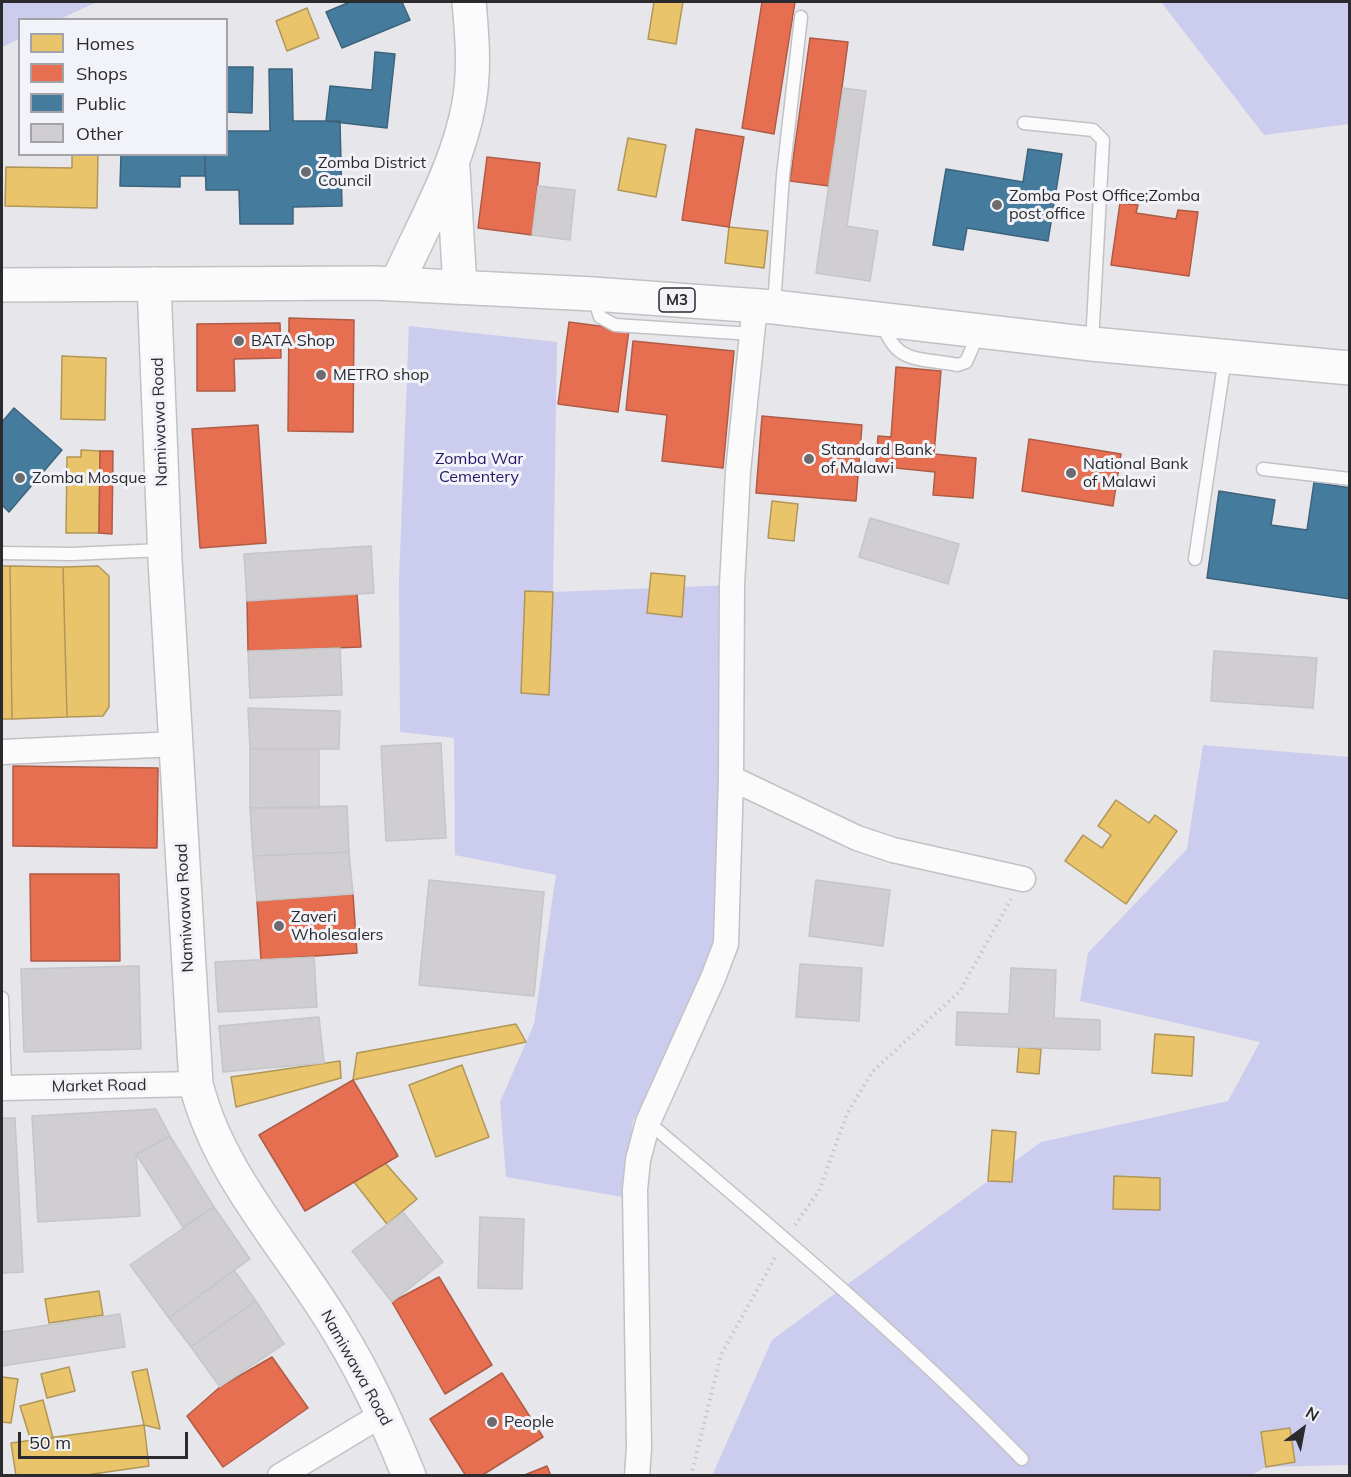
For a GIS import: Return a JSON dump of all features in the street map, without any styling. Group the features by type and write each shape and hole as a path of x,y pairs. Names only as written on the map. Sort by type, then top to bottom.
{"main road":[{"path":"397,283 452,161 469,103 473,48 469,2"},
{"path":"452,161 459,287"},
{"name":"M3","path":"2,285 397,283 593,294 760,316 882,319 1092,344 1350,368"},
{"name":"Namiwawa Road","path":"154,284 165,550 196,1084 202,1110 218,1148 339,1331 383,1414 409,1476"}],"street":[{"path":"637,1476 639,1448 635,1190 638,1160 648,1122 726,944 732,585 738,472 760,316"},
{"path":"2,752 177,744"},
{"path":"730,778 857,838 893,850 1023,879"},
{"name":"Market Road","path":"3,1088 196,1084"},
{"path":"280,1476 383,1414"}],"lane":[{"path":"760,316 783,175 801,17"},
{"path":"1024,123 1093,130 1103,140 1092,344"},
{"path":"1195,560 1225,357"},
{"path":"1263,469 1350,479"},
{"path":"2,553 72,554 165,550"},
{"path":"2,998 3,1088"},
{"path":"648,1122 785,1239 959,1395 1022,1459"}],"path":[{"path":"691,1476 721,1355 785,1239 819,1191 847,1113 873,1072 960,991 1023,879"}],"green space":[{"path":"2,2 97,2 62,18 18,18 18,39 2,47"},
{"path":"1161,2 1349,2 1349,124 1264,135"},
{"name":"Zomba War Cementery","path":"409,326 557,342 553,592 732,585 732,947 633,1121 623,1197 506,1177 500,1102 534,1024 556,875 455,855 454,738 400,732 399,578"},
{"path":"1203,745 1349,757 1349,1465 1266,1467 1250,1476 712,1476 772,1340 1041,1142 1228,1101 1260,1042 1080,1001 1088,953 1187,849"}],"building: Homes":[{"path":"654,2 683,2 676,44 648,39"},
{"path":"307,8 319,38 287,51 276,21"},
{"path":"628,138 666,145 656,197 618,190"},
{"path":"72,156 98,156 97,208 5,206 6,167 72,168"},
{"path":"729,227 768,231 764,268 725,263"},
{"path":"62,356 106,358 105,420 61,419"},
{"path":"81,450 100,451 99,533 66,533 67,457 81,457"},
{"path":"772,501 798,504 794,541 768,538"},
{"path":"2,566 10,566 12,719 2,719"},
{"path":"10,566 63,567 67,717 12,719"},
{"path":"98,566 109,576 109,707 103,716 67,717 63,567"},
{"path":"651,573 685,576 682,617 647,613"},
{"path":"525,591 553,592 549,695 521,693"},
{"path":"1116,800 1149,823 1155,815 1177,831 1126,904 1065,861 1083,835 1102,848 1111,835 1098,826"},
{"path":"516,1024 526,1042 353,1080 357,1053"},
{"path":"1155,1034 1194,1037 1192,1076 1152,1073"},
{"path":"1019,1047 1041,1049 1039,1074 1017,1072"},
{"path":"340,1061 341,1078 236,1107 231,1077"},
{"path":"462,1065 489,1137 436,1157 409,1085"},
{"path":"992,1130 1016,1132 1012,1182 988,1181"},
{"path":"385,1163 417,1199 387,1224 354,1182"},
{"path":"1114,1176 1160,1178 1160,1210 1113,1209"},
{"path":"99,1291 103,1315 49,1323 45,1299"},
{"path":"69,1367 75,1391 47,1398 41,1374"},
{"path":"147,1369 160,1429 144,1425 132,1372"},
{"path":"2,1377 18,1379 11,1423 2,1422"},
{"path":"43,1400 53,1438 31,1441 20,1406"},
{"path":"144,1425 149,1466 79,1476 16,1476 11,1443"},
{"path":"1290,1428 1295,1462 1266,1467 1261,1432"}],"building: Shops":[{"path":"762,2 795,2 774,134 742,128"},
{"path":"810,38 848,42 829,186 790,181"},
{"path":"696,129 744,137 729,227 682,220"},
{"path":"487,157 540,163 532,235 478,228"},
{"path":"1120,203 1138,205 1136,213 1176,219 1178,210 1198,212 1189,276 1111,265"},
{"name":"METRO shop","path":"289,318 354,320 353,432 288,431"},
{"path":"569,322 629,330 618,412 558,404"},
{"name":"BATA Shop","path":"280,323 281,358 234,359 235,391 197,391 197,324"},
{"path":"633,341 734,351 723,468 662,461 667,415 626,410"},
{"path":"896,367 941,371 934,454 976,458 973,498 933,495 935,472 876,466 878,436 891,437"},
{"name":"Standard Bank of Malawi","path":"762,416 862,425 856,501 756,493"},
{"path":"258,425 266,543 200,548 192,429"},
{"name":"National Bank of Malawi","path":"1029,439 1121,454 1113,506 1022,491"},
{"path":"100,451 113,451 112,534 99,533"},
{"path":"357,594 361,647 248,651 247,601"},
{"path":"13,766 158,768 157,848 13,846"},
{"path":"30,874 119,874 120,961 31,961"},
{"path":"353,894 357,953 261,960 257,901"},
{"path":"353,1080 398,1156 305,1211 259,1135"},
{"path":"439,1277 492,1365 445,1394 392,1302"},
{"path":"272,1357 308,1408 223,1467 187,1416 220,1387"},
{"path":"502,1373 543,1437 481,1476 466,1476 430,1419"},
{"path":"547,1466 551,1476 522,1476"}],"building: Public":[{"path":"350,2 402,2 410,20 342,48 326,12"},
{"path":"375,52 395,54 387,128 326,121 330,86 372,90"},
{"path":"228,67 253,67 252,113 228,112"},
{"path":"269,69 292,69 293,121 340,121 342,206 293,207 293,224 240,224 239,190 206,190 205,156 228,156 228,131 270,131"},
{"name":"Zomba Post Office;Zomba post office","path":"1028,149 1062,154 1048,241 967,228 963,250 933,245 946,169 1023,182"},
{"path":"121,156 205,156 205,176 180,176 180,187 120,186"},
{"name":"Zomba Mosque","path":"14,408 62,450 9,512 2,505 2,422"},
{"path":"1314,482 1350,488 1350,599 1207,578 1219,491 1275,500 1271,525 1307,530"}],"building: Other":[{"path":"843,88 866,91 847,226 878,231 870,281 816,273"},
{"path":"538,186 575,190 570,240 532,235"},
{"path":"870,518 959,544 948,584 859,557"},
{"path":"371,546 374,593 247,601 244,554"},
{"path":"340,648 342,695 250,698 248,651"},
{"path":"1214,651 1317,658 1313,708 1211,701"},
{"path":"248,708 340,711 339,749 250,749"},
{"path":"441,743 446,838 386,841 381,746"},
{"path":"250,749 319,749 319,808 250,808"},
{"path":"347,806 349,852 253,856 250,808"},
{"path":"349,852 353,894 257,901 253,856"},
{"path":"429,880 544,892 534,996 419,985"},
{"path":"816,880 890,890 883,946 809,936"},
{"path":"314,957 317,1007 218,1012 215,962"},
{"path":"800,964 862,968 859,1021 796,1017"},
{"path":"139,966 141,1049 24,1052 21,969"},
{"path":"1011,968 1056,970 1054,1018 1100,1020 1100,1050 956,1045 957,1012 1009,1014"},
{"path":"319,1017 324,1063 223,1072 219,1026"},
{"path":"156,1109 170,1136 136,1154 140,1216 38,1222 32,1116"},
{"path":"2,1118 15,1118 23,1272 2,1273"},
{"path":"170,1136 214,1207 183,1227 136,1154"},
{"path":"214,1207 250,1259 169,1318 130,1265"},
{"path":"403,1212 443,1262 392,1302 352,1251"},
{"path":"480,1217 524,1219 522,1289 478,1288"},
{"path":"234,1270 256,1301 191,1347 169,1318"},
{"path":"256,1301 284,1344 220,1387 191,1347"},
{"path":"120,1314 125,1347 2,1366 2,1332"}],"place":[{"name":"Zomba District Council","path":"306,172"},
{"name":"Zomba Post Office;Zomba post office","path":"997,205"},
{"name":"BATA Shop","path":"239,341"},
{"name":"METRO shop","path":"321,375"},
{"name":"Standard Bank of Malawi","path":"809,459"},
{"name":"National Bank of Malawi","path":"1071,473"},
{"name":"Zomba Mosque","path":"20,478"},
{"name":"Zaveri Wholesalers","path":"279,926"},
{"name":"People","path":"492,1422"}]}
